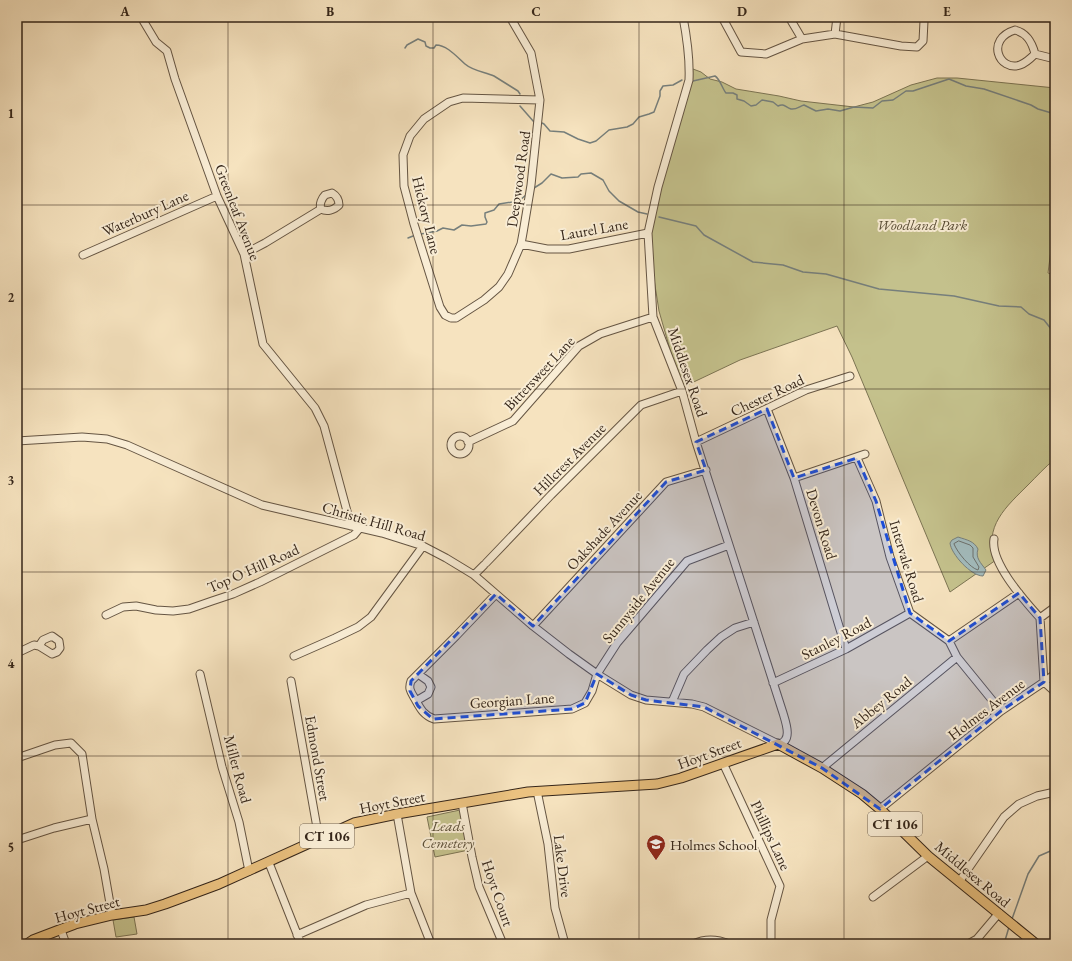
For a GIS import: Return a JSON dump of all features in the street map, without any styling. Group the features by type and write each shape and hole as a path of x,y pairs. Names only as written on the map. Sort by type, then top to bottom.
{"main road":[{"name":"Middlesex Road","path":"778,744 852,786 880,809 928,856 1036,944"},
{"name":"Hoyt Street","path":"27,944 33,940 75,924 112,915 146,910 163,905 269,863 354,823 397,814 537,791 657,784 673,780 778,744"}],"street":[{"name":"Greenleaf Avenue","path":"141,17 156,42 167,51 217,196 244,254 264,344 315,408 324,426 351,526"},
{"name":"Deepwood Road","path":"451,318 456,318 462,315 484,300 499,287 508,274 520,244 531,185 540,100 531,53 510,17"},
{"name":"Middlesex Road","path":"683,17 689,56 688,80 658,187 648,232 653,317 682,391 696,442 783,713 786,729 778,744"},
{"path":"722,17 742,52 766,54 802,39 835,34 901,46 917,47 923,41 924,21 922,17"},
{"path":"789,17 802,39"},
{"path":"835,34 837,17"},
{"path":"1015,30 1022,32 1028,38 1035,54 1027,62 1020,65 1009,65 998,55 998,42 1002,36 1008,32 1015,30"},
{"path":"1035,54 1055,59"},
{"name":"Hickory Lane","path":"451,318 445,315 440,307 408,201 403,172 403,155 410,136 424,118 449,102 463,98 540,100"},
{"name":"Waterbury Lane","path":"83,255 217,196"},
{"path":"244,254 321,209"},
{"name":"Laurel Lane","path":"520,244 548,249 569,249 648,232"},
{"name":"Bittersweet Lane","path":"468,442 513,421 579,346 600,334 653,317"},
{"name":"Chester Road","path":"696,442 806,390 850,376"},
{"name":"Hillcrest Avenue","path":"474,575 641,405 682,391"},
{"name":"Devon Road","path":"767,409 794,478 846,648"},
{"name":"Christie Hill Road","path":"17,442 82,437 107,439 127,445 262,505 359,529 382,533 423,546 474,575 533,626 597,674 631,695 646,700 704,707 778,744"},
{"path":"794,478 866,454"},
{"name":"Intervale Road","path":"857,458 876,501 890,557 910,613 949,641 957,657 1000,711"},
{"name":"Oakshade Avenue","path":"533,626 666,482 706,470"},
{"name":"Top O Hill Road","path":"106,615 123,607 136,606 156,610 174,611 189,609 233,594 354,535 359,529"},
{"path":"994,539 997,556 1006,573 1019,593 1040,618 1055,607"},
{"name":"Sunnyside Avenue","path":"597,674 617,643 687,561 729,545"},
{"path":"294,656 358,627 371,617 423,546"},
{"path":"949,641 1019,593"},
{"name":"Georgian Lane","path":"496,594 411,681 409,686 410,691 421,711 426,715 433,719 572,709 585,702 592,691 597,674"},
{"name":"Stanley Road","path":"774,683 846,648 910,613"},
{"name":"Holmes Avenue","path":"880,809 1000,711 1044,682 1040,618"},
{"path":"672,702 684,674 707,650 721,637 735,628 754,622"},
{"path":"17,653 28,647 39,646"},
{"name":"Abbey Road","path":"822,768 957,657"},
{"name":"Miller Road","path":"200,674 222,767 239,822 249,871"},
{"path":"416,701 428,694 431,687 428,681 418,674"},
{"path":"1055,674 1044,682 1055,692"},
{"name":"Edmond Street","path":"291,681 319,839"},
{"path":"17,758 55,745 71,743 82,754 92,819 104,869 112,915"},
{"name":"Phillips Lane","path":"723,763 780,886 771,920 771,944"},
{"name":"Lake Drive","path":"537,791 548,844 555,908 565,944"},
{"path":"959,882 1004,817 1018,804 1037,796 1055,792"},
{"name":"Hoyt Court","path":"462,803 479,887 503,944"},
{"path":"397,814 411,893 431,944"},
{"path":"17,840 54,828 92,819"},
{"path":"873,897 928,856"},
{"path":"269,863 301,944"},
{"path":"298,935 366,905 411,893"},
{"path":"968,944 976,939 1001,915"},
{"path":"61,930 66,944"},
{"path":"692,944 704,940 723,941 728,944"}],"highlighted area":[{"path":"767,409 794,478 857,458 876,501 910,613 949,641 1019,593 1040,618 1044,682 1001,711 880,809 822,768 704,707 646,700 631,695 597,674 585,703 572,709 433,719 418,706 410,691 411,681 496,594 533,626 666,482 706,470 696,442"}],"green space":[{"name":"Woodland Park","path":"693,69 701,72 710,79 722,82 736,89 801,101 854,107 873,102 911,85 937,78 957,78 1055,88 1055,219 1048,273 1055,275 1055,459 1044,468 1012,501 999,518 994,527 992,537 992,548 996,560 950,592 852,357 837,326 740,360 681,388 659,311 654,279 650,233 689,70"},
{"name":"Leads Cemetery","path":"460,810 469,850 435,857 427,817"},
{"path":"134,917 137,934 116,937 113,920"}],"water":[{"path":"958,537 970,541 978,549 978,558 986,570 983,576 978,575 962,564 954,553 950,543"}],"waterway":[{"path":"405,48 407,45 418,39 425,42 426,46 430,48 434,48 436,45 444,47 468,66 475,70 494,76 518,91 520,94"},
{"path":"693,81 715,76 726,93 733,93 737,95 737,99 744,101 751,106 756,105 762,100 773,102 778,106 783,105 791,109 804,105 816,111 828,109 840,111 854,107 873,108 882,101 893,100 906,91 913,91 949,79 966,86 984,89 1055,114"},
{"path":"542,123 550,131 564,132 590,143 596,141 609,130 627,127 633,124 639,117 654,112 663,86 673,85 682,80"},
{"path":"520,106 534,122"},
{"path":"534,188 542,183 551,174 562,178 578,177 581,174 591,173 603,180 609,191 619,201 638,212 647,214"},
{"path":"421,234 437,231 443,228 454,230 462,225 471,226 486,224 485,213 494,210 499,204 519,201 527,194"},
{"path":"659,217 696,226 704,235 753,262 783,265 803,272 826,274 879,289 954,296 999,306 1021,307 1029,314 1044,320 1055,334"},
{"path":"408,238 413,236"},
{"path":"1012,919 1028,874 1039,856 1055,849"},
{"path":"1004,944 1009,927"}],"place":[{"name":"Holmes School","path":"656,861"}]}
